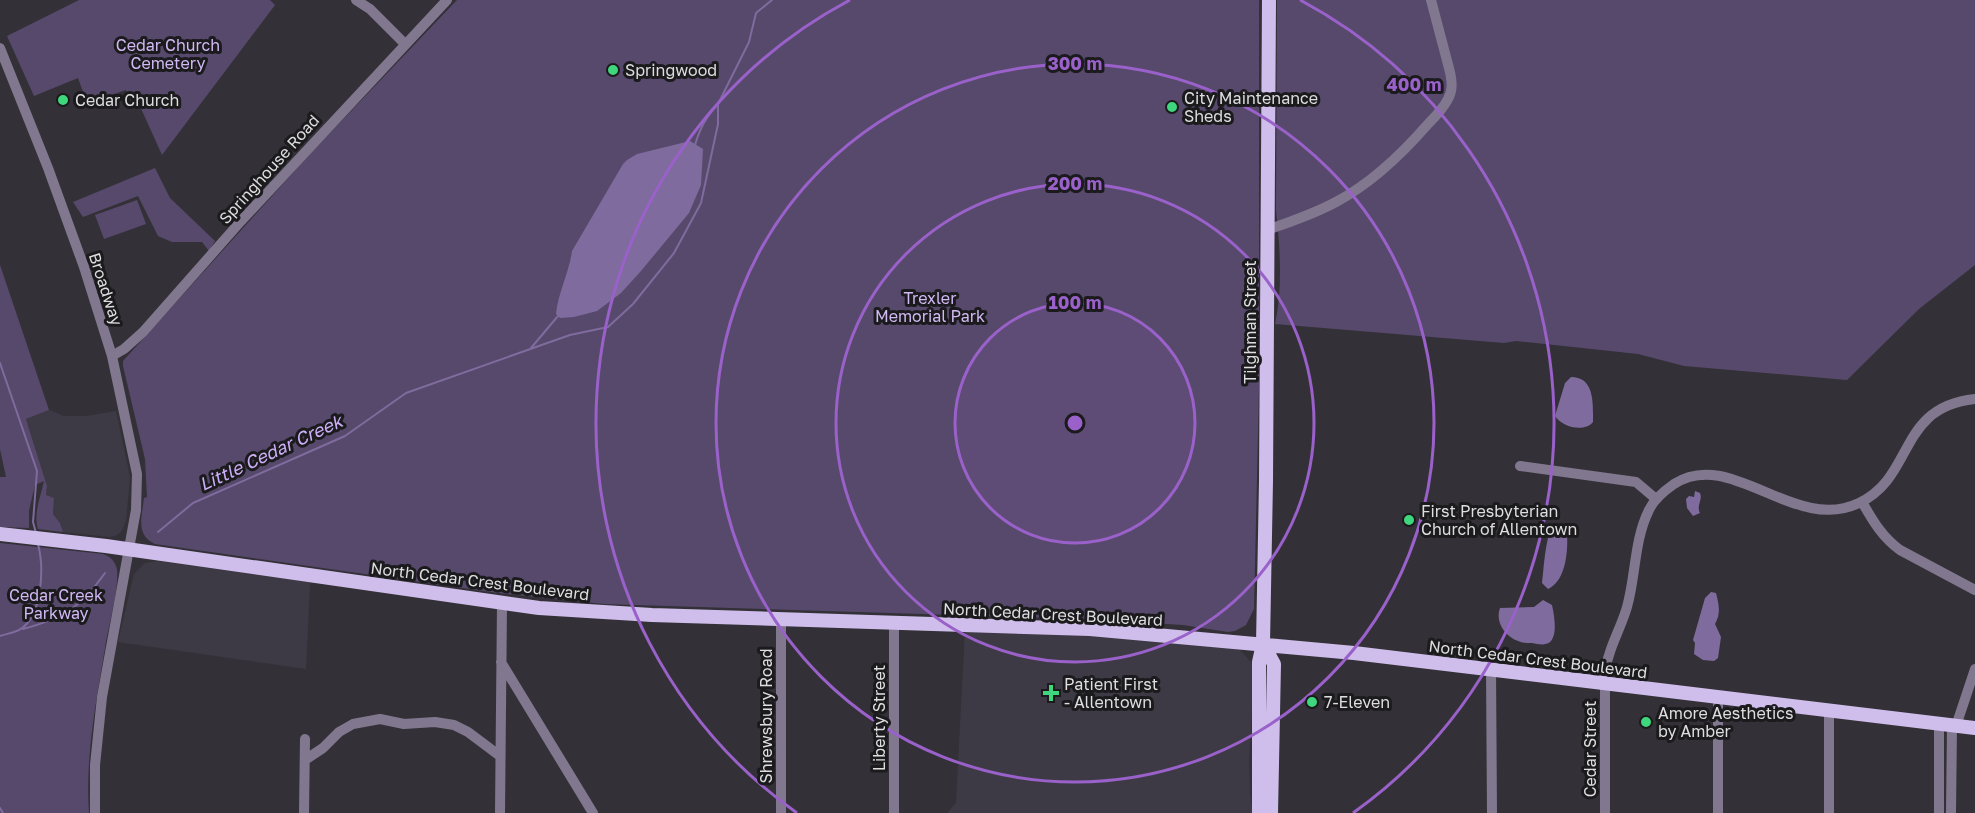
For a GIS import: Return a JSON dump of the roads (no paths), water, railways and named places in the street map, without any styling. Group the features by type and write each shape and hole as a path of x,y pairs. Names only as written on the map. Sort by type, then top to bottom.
{"main road":[{"name":"Tilghman Street","path":"1259,813 1259,662 1263,644 1266,481 1269,0"},
{"name":"North Cedar Crest Boulevard","path":"0,534 129,549 538,608 1090,629 1263,644 1975,728"},
{"name":"Tilghman Street","path":"1263,644 1274,665 1271,813"}],"street":[{"path":"356,0 370,9 405,44"},
{"name":"Springhouse Road","path":"112,356 124,349 157,317 241,220 447,0"},
{"path":"1267,230 1316,211 1358,189 1387,167 1443,107 1451,92 1452,84 1431,0"},
{"name":"Broadway","path":"0,48 48,168 84,267 112,356 137,474 136,510 102,697 94,765 95,813"},
{"path":"1520,466 1636,482 1656,499 1679,481 1697,474 1708,474 1722,476 1814,510 1838,510 1862,502 1883,487 1914,434 1932,414 1952,403 1975,399"},
{"name":"Cedar Street","path":"1605,813 1602,684 1611,649 1627,607 1641,527 1649,508 1656,499"},
{"path":"1862,502 1889,543 1975,590"},
{"path":"500,813 502,603"},
{"name":"Shrewsbury Road","path":"781,619 781,813"},
{"name":"Liberty Street","path":"894,623 894,813"},
{"path":"501,662 593,813"},
{"path":"1939,813 1949,725 1975,669"},
{"path":"1491,670 1492,813"},
{"path":"500,712 507,696 517,689"},
{"path":"1718,698 1718,813"},
{"path":"1829,711 1829,813"},
{"path":"305,760 346,728 361,722 380,719 404,724 435,722 454,725 468,732 500,756"},
{"path":"1949,725 1951,813"},
{"path":"304,813 305,739"}],"waterway":[{"name":"Little Cedar Creek","path":"158,532 193,503 345,436 406,393 570,335 608,327 633,304 674,253 701,203 718,124 718,104 749,42 756,13 772,0"},
{"name":"Little Cedar Creek","path":"695,145 704,123 718,104"},
{"name":"Little Cedar Creek","path":"531,348 558,316"},
{"path":"0,363 37,471 33,522 36,533"},
{"path":"0,636 19,630 27,624 33,614 40,591 41,578 38,544"},
{"name":"Little Cedar Creek","path":"23,629 50,621 70,610 87,595 105,573"},
{"path":"0,808 3,813"}],"place":[{"name":"Springwood","path":"613,70"},
{"name":"Cedar Church","path":"63,100"},
{"name":"City Maintenance Sheds","path":"1172,107"},
{"name":"First Presbyterian Church of Allentown","path":"1409,520"},
{"name":"Patient First - Allentown","path":"1051,693"},
{"name":"7-Eleven","path":"1312,702"},
{"name":"Amore Aesthetics by Amber","path":"1646,722"}],"park label":[{"name":"Cedar Church Cemetery","path":"168,54"},
{"name":"Trexler Memorial Park","path":"930,307"},
{"name":"Cedar Creek Parkway","path":"56,604"}]}
